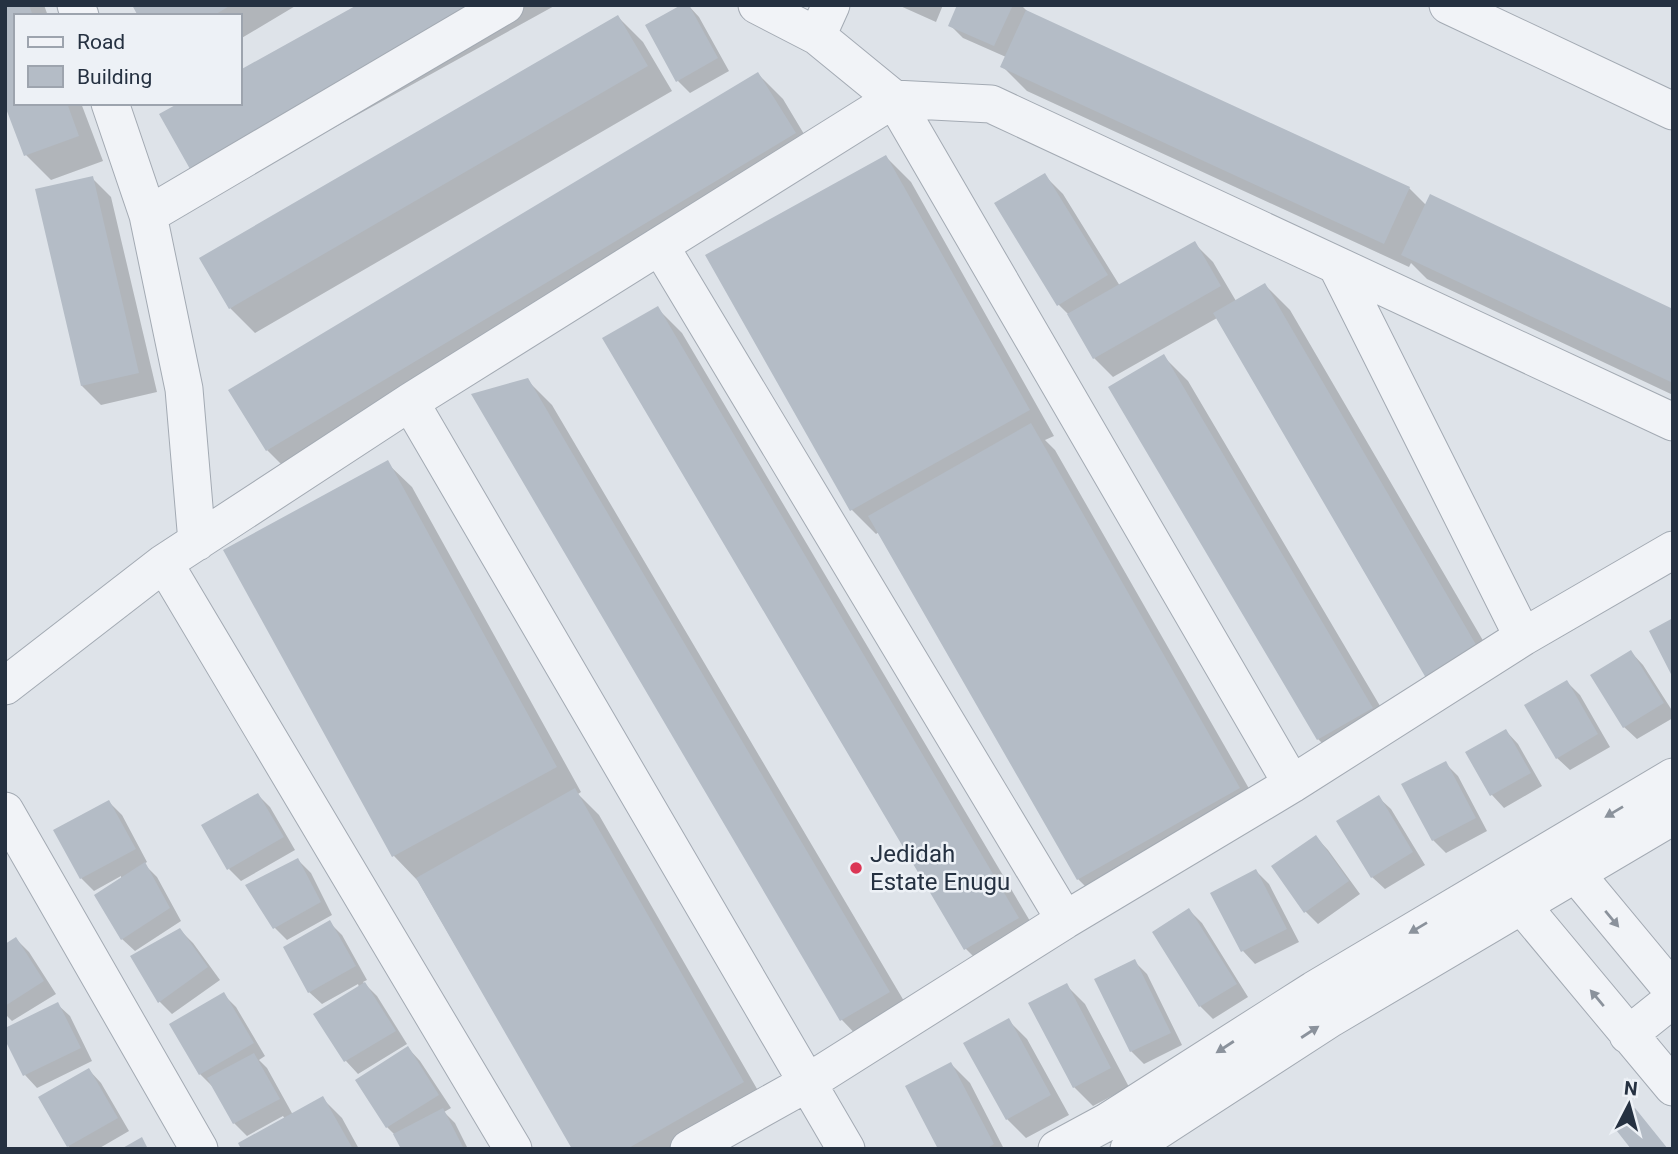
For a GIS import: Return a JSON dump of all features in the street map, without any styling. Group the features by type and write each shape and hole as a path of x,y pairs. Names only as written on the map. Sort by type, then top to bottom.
{"street":[{"path":"148,215 505,5"},
{"path":"757,5 824,21 894,99 1292,785"},
{"path":"1448,5 1673,111"},
{"path":"5,686 164,563 410,402 894,99 992,104 1673,422"},
{"path":"111,105 148,215 184,389 197,542"},
{"path":"660,246 1065,920"},
{"path":"1338,266 1523,637"},
{"path":"410,402 846,1149"},
{"path":"689,1149 807,1083 1065,920 1292,785 1523,637 1673,550"},
{"path":"164,563 513,1149"},
{"path":"1129,1149 1331,1018 1510,893 1564,861 1673,777"},
{"path":"5,811 199,1149"},
{"path":"1564,861 1673,816"},
{"path":"1564,861 1673,991"},
{"path":"1510,893 1673,1087"},
{"path":"1057,1149 1107,1122 1314,990 1510,893"},
{"path":"1628,1035 1673,999"}],"building":[{"path":"5,5 29,5 32,14 14,14 14,105 68,105 79,136 24,156 5,106"},
{"path":"132,5 231,5 216,14 137,14"},
{"path":"357,5 486,5 190,169 159,114 175,105 242,105 242,69"},
{"path":"681,5 689,5 718,58 676,82 645,25"},
{"path":"957,5 1013,5 994,46 948,26"},
{"path":"1026,10 1410,187 1384,244 1000,67"},
{"path":"618,15 648,66 229,309 199,258"},
{"path":"758,72 796,133 266,451 228,390"},
{"path":"886,155 1030,410 850,511 705,255"},
{"path":"1045,173 1108,275 1057,306 994,203"},
{"path":"93,176 139,373 81,386 35,189"},
{"path":"1430,194 1673,309 1673,383 1401,255"},
{"path":"1195,241 1221,286 1093,359 1067,314"},
{"path":"1265,283 1478,648 1426,678 1213,313"},
{"path":"658,306 1019,918 964,950 602,338"},
{"path":"1164,354 1373,708 1317,740 1108,387"},
{"path":"528,378 890,992 840,1021 471,394"},
{"path":"1031,423 1240,788 1077,880 868,516"},
{"path":"388,460 557,767 392,857 223,550"},
{"path":"1673,618 1673,678 1649,631"},
{"path":"1631,650 1664,703 1623,728 1590,675"},
{"path":"1567,680 1598,734 1556,759 1524,705"},
{"path":"1506,729 1531,773 1490,796 1465,752"},
{"path":"1446,761 1476,818 1432,841 1401,784"},
{"path":"575,788 744,1082 627,1149 572,1149 416,878"},
{"path":"258,793 284,837 227,870 201,825"},
{"path":"1379,795 1413,852 1371,878 1336,821"},
{"path":"109,800 136,849 80,879 53,830"},
{"path":"1316,835 1349,881 1304,913 1271,866"},
{"path":"298,858 321,902 273,929 245,885"},
{"path":"145,862 170,908 121,940 94,895"},
{"path":"1256,869 1287,929 1241,952 1210,893"},
{"path":"1189,908 1237,984 1199,1007 1152,932"},
{"path":"330,920 356,966 308,993 283,947"},
{"path":"180,928 208,967 158,1003 130,956"},
{"path":"16,937 44,981 5,1006 5,944"},
{"path":"1135,959 1171,1033 1130,1052 1094,979"},
{"path":"365,982 396,1031 344,1062 313,1014"},
{"path":"1067,983 1111,1068 1073,1088 1028,1003"},
{"path":"224,992 254,1043 199,1075 169,1024"},
{"path":"58,1002 81,1048 23,1076 5,1040 5,1028"},
{"path":"1009,1018 1051,1095 1006,1120 963,1043"},
{"path":"408,1046 439,1095 386,1128 355,1080"},
{"path":"254,1053 280,1099 233,1124 207,1078"},
{"path":"951,1062 994,1144 986,1149 938,1149 905,1086"},
{"path":"89,1068 118,1118 67,1147 38,1097"},
{"path":"323,1096 353,1149 241,1149 238,1143"},
{"path":"443,1108 464,1149 401,1149 393,1134"},
{"path":"1635,1108 1668,1149 1631,1149 1613,1126"},
{"path":"142,1137 148,1149 121,1149"}],"place":[{"name":"Jedidah Estate Enugu","path":"856,868"}]}
